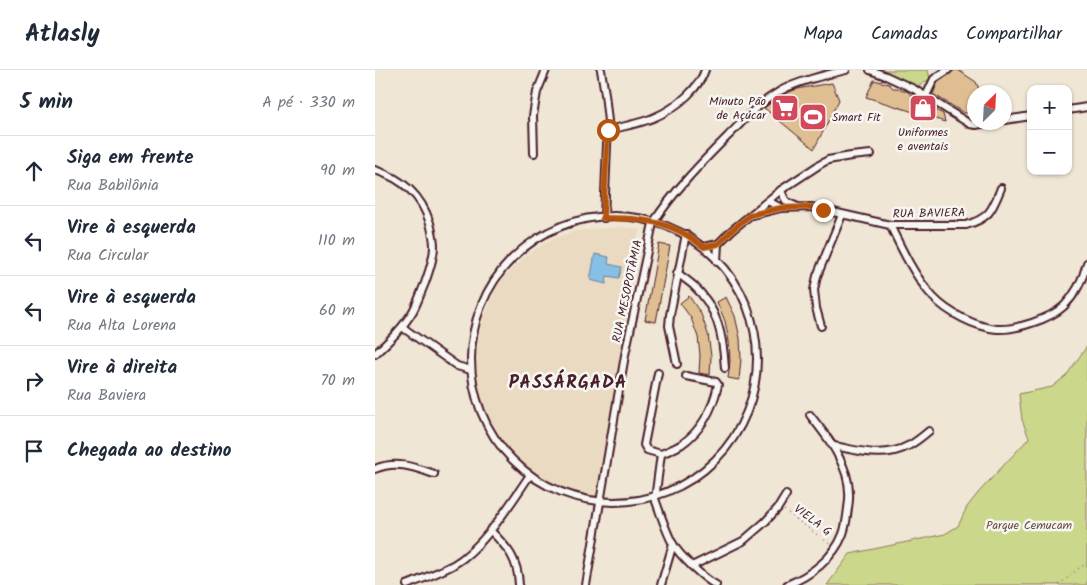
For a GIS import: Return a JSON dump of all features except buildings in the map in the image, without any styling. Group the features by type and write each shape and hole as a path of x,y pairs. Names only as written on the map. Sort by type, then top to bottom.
{"street":[{"path":"535,153 533,116 537,92 546,70"},
{"path":"601,70 608,130 603,218"},
{"path":"608,130 649,120 669,111 699,83 705,70"},
{"name":"RUA MESOPOTÂMIA","path":"586,585 625,356 653,223 678,189 762,102 782,90 817,77 846,70"},
{"path":"870,70 926,96 967,122"},
{"path":"926,96 935,80 948,70"},
{"path":"933,71 935,80"},
{"path":"1072,109 1087,106"},
{"path":"1012,119 1027,117"},
{"path":"704,247 718,244 781,190 828,160 871,154"},
{"path":"375,170 399,180 420,200 427,214 434,245 433,257 427,277 413,311 402,327 375,354"},
{"name":"RUA BAVIERA","path":"750,215 781,208 811,207 890,225 966,225 985,217 994,207 1001,188"},
{"path":"781,190 785,201 799,207"},
{"path":"768,201 781,208"},
{"path":"821,326 814,290 817,276 842,214"},
{"path":"603,218 632,218 676,229 704,247 731,277 745,301 752,317 757,340 757,362 753,391 749,408 739,431 718,459 702,473 682,486 655,499 632,502 599,502 554,487 530,475 515,462 491,434 474,394 471,370 472,343 476,321 489,288 496,276 520,250 533,240 571,223 603,218"},
{"path":"890,225 910,264 934,298 951,312 981,326 998,329 1019,328 1043,319 1063,306 1077,290 1084,276 1087,263"},
{"path":"677,364 669,326 677,274 686,234"},
{"path":"717,261 718,244"},
{"path":"677,274 693,286 705,298 711,308 719,324 725,368"},
{"path":"402,327 457,366 471,370"},
{"path":"658,373 644,445 647,450 661,454 682,444 696,432 704,422 716,394 718,385 716,382 687,376"},
{"path":"787,585 796,582 827,558 843,536 847,523 849,503 846,474 834,446 810,414"},
{"path":"834,446 884,454 909,445 929,431"},
{"path":"661,454 655,499 673,544 692,566 716,585"},
{"path":"375,469 383,465 410,465 434,474"},
{"path":"407,585 453,565 474,549 530,475"},
{"path":"692,566 743,541 765,522 786,495"},
{"path":"490,530 506,546 515,560 519,585"},
{"path":"661,585 673,544"}],"path":[{"name":"VIELA G","path":"779,506 835,548"},
{"path":"1059,585 1079,568 1087,564"}],"shaded area":[{"path":"621,227 639,229 598,498 553,484 526,468 507,451 481,401 477,382 476,360 483,320 497,286 528,254 550,240 575,231"}],"green space":[{"path":"873,70 928,70 930,79 921,85 915,86"},
{"name":"Parque Cemucam","path":"1087,346 1087,585 827,585 850,554 945,534 958,526 967,507 978,493 1029,438 1022,420 1019,394 1052,387 1066,376"}],"water":[{"path":"595,254 609,257 608,264 622,267 619,278 607,276 606,284 590,280"}],"place":[{"name":"Minuto Pão de Açúcar","path":"785,108"},
{"name":"Uniformes e aventais","path":"923,108"},
{"name":"Smart Fit","path":"813,117"}],"district":[{"name":"PASSÁRGADA","path":"568,382"}],"route":[{"path":"608,130 603,218 632,218 676,229 704,247 718,244 750,215 781,208 811,207 823,210"}]}
